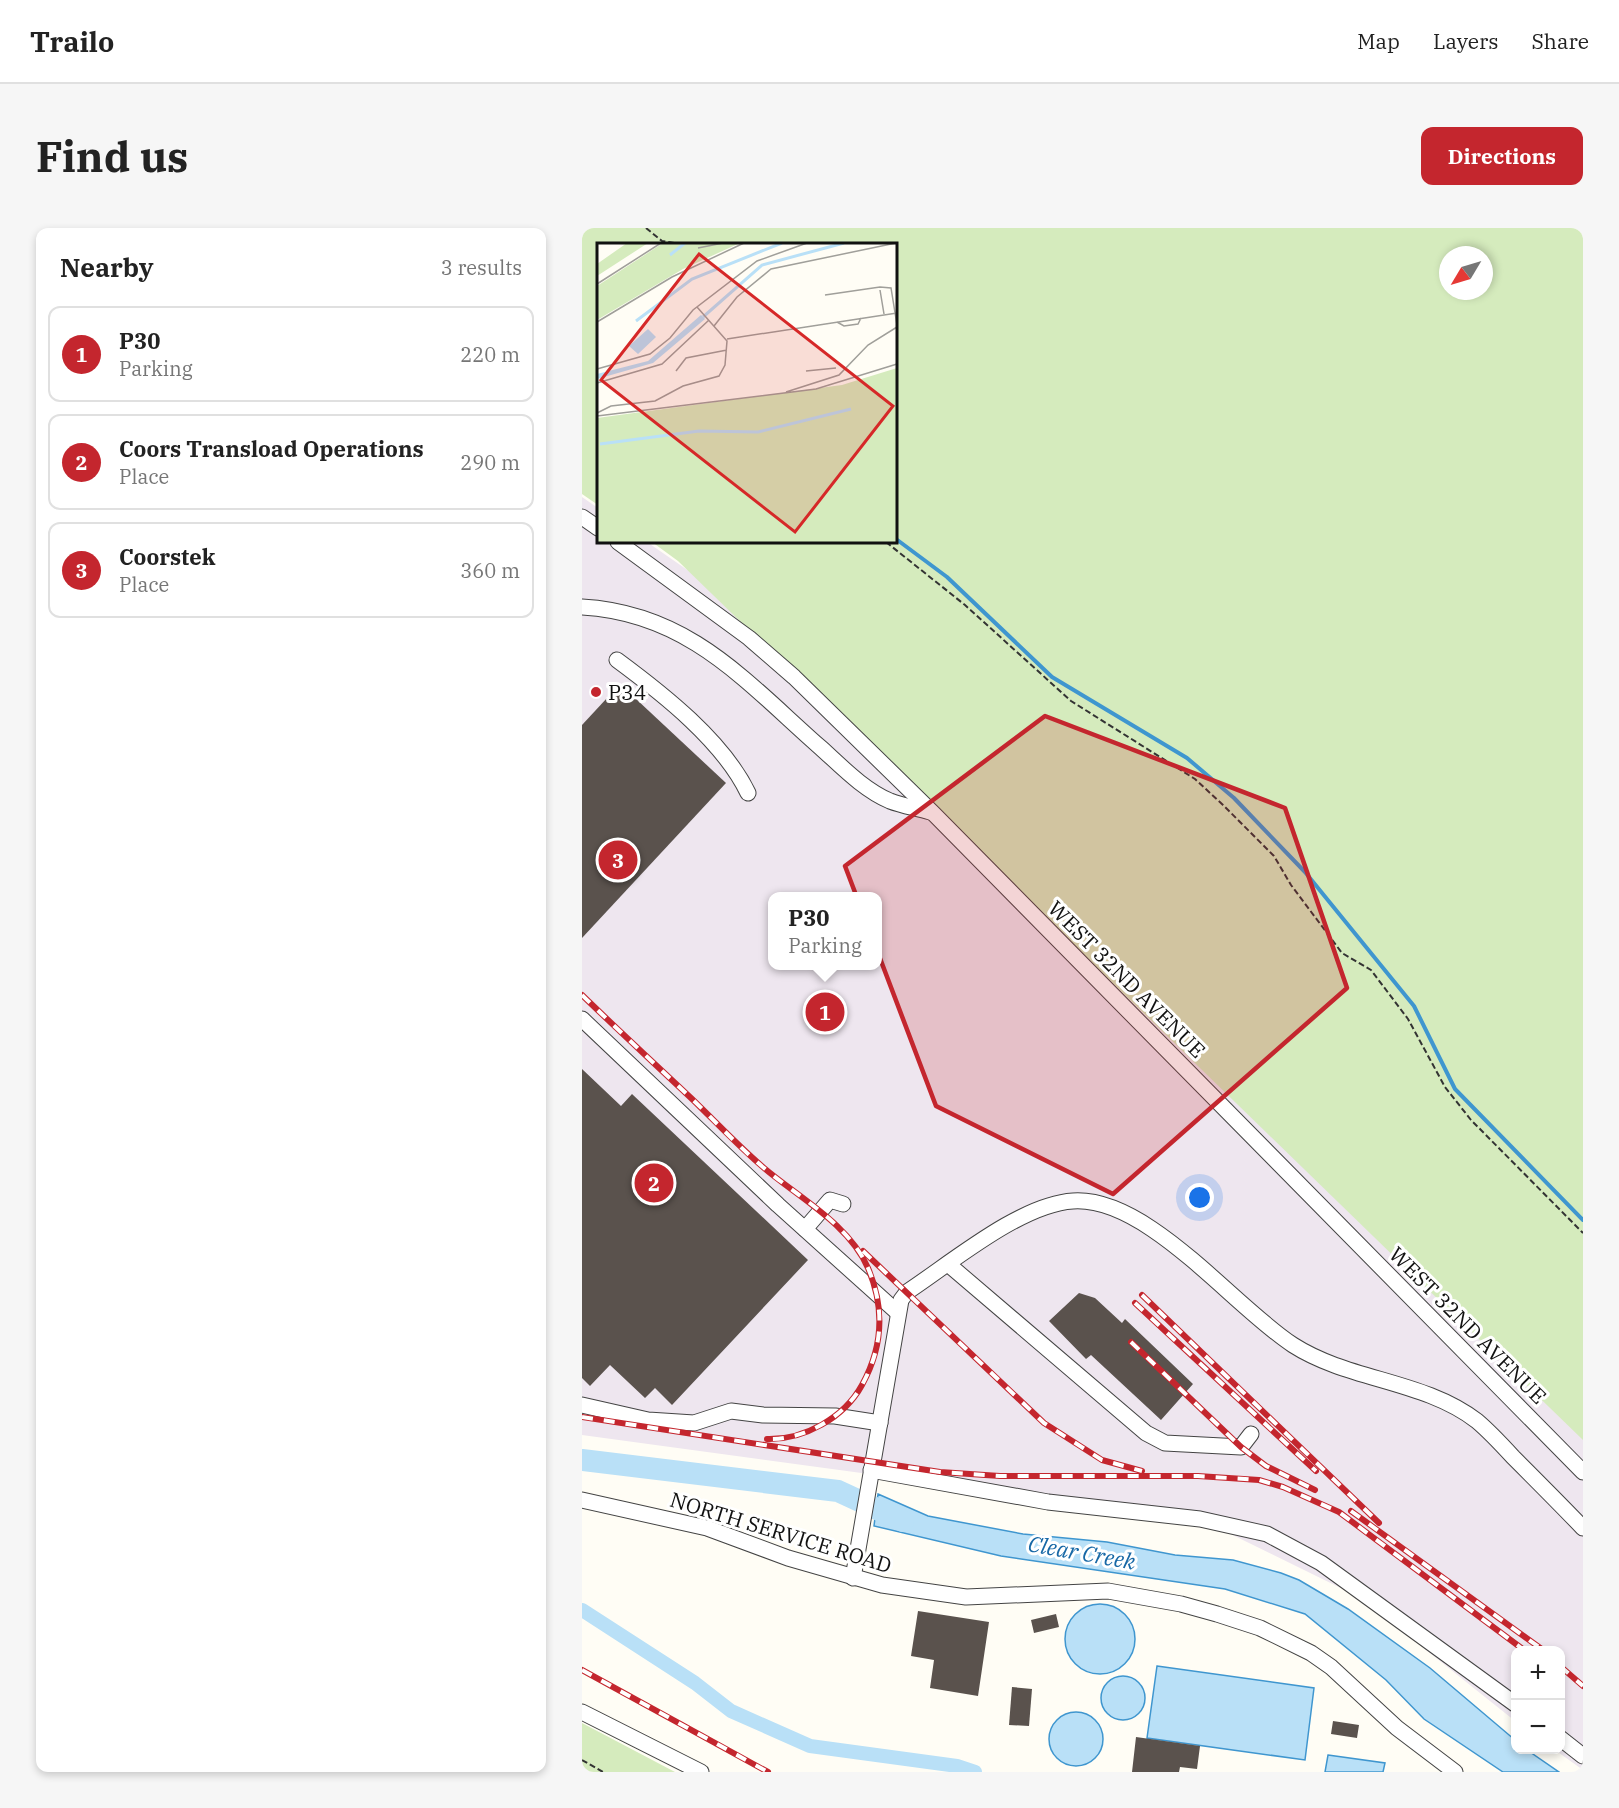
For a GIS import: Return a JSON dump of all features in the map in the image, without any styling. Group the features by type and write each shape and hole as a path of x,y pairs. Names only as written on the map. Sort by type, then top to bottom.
{"street":[{"path":"582,517 597,527"},
{"name":"WEST 32ND AVENUE","path":"619,543 749,638 794,676 933,813 1583,1472"},
{"path":"582,607 641,617 689,637 734,669 856,779 889,800 933,813"},
{"path":"617,660 641,678 712,743 737,770 748,793"},
{"path":"582,1019 805,1229 897,1312"},
{"path":"805,1229 830,1200 843,1204"},
{"path":"853,1578 897,1312 901,1300 907,1292 948,1264 1029,1213 1055,1204 1074,1201 1106,1204 1153,1229 1256,1317 1294,1345 1324,1361 1437,1398 1477,1421 1583,1528"},
{"path":"948,1264 1146,1433 1165,1443 1240,1447 1251,1434"},
{"path":"582,1406 648,1420 694,1423 731,1411 763,1415 835,1416 879,1424"},
{"path":"870,1477 1048,1502 1211,1521 1267,1534 1287,1542 1330,1569 1511,1701"},
{"name":"NORTH SERVICE ROAD","path":"582,1500 706,1528 853,1578 937,1595 966,1597 1108,1591 1181,1604 1250,1624 1311,1653 1331,1667 1397,1728 1455,1772"},
{"path":"582,1712 701,1772"},
{"path":"1565,1742 1583,1756"}],"path":[{"path":"646,228 663,241 675,243"},
{"path":"887,543 965,605 1071,701 1195,779 1274,856 1291,885 1342,953 1371,970 1408,1019 1445,1087 1471,1120 1583,1233"},
{"path":"582,1760 603,1772"}],"highlighted area":[{"path":"1045,716 1285,808 1347,988 1113,1194 936,1106 845,866"}],"shaded area":[{"path":"582,497 597,507 597,543 648,543 878,702 1583,1432 1583,1770 1561,1754 1565,1754 1565,1646 1511,1646 1511,1718 1361,1598 1200,1519 582,1435"}],"green space":[{"path":"582,228 1583,228 1583,1440 678,561 653,543 897,543 897,243 597,243 597,504 582,494"},
{"path":"582,1723 675,1772 582,1772"}],"water":[{"name":"Clear Creek","path":"878,1494 928,1516 1023,1534 1107,1542 1175,1555 1233,1560 1281,1573 1299,1580 1348,1609 1430,1668 1511,1737 1511,1754 1533,1754 1559,1772 1503,1772 1424,1719 1386,1680 1305,1614 1225,1589 1001,1556 874,1526"},
{"path":"1093,1604 1107,1604 1120,1610 1129,1619 1135,1632 1133,1652 1125,1664 1107,1674 1093,1674 1080,1668 1071,1659 1065,1646 1065,1632 1071,1619 1080,1610"},
{"path":"1157,1666 1314,1688 1305,1760 1147,1738"},
{"path":"1123,1676 1139,1682 1145,1698 1139,1714 1123,1720 1107,1714 1101,1698 1107,1682"},
{"path":"1071,1712 1081,1712 1091,1716 1099,1724 1103,1739 1099,1754 1091,1762 1081,1766 1071,1766 1061,1762 1053,1754 1049,1744 1049,1734 1053,1724 1061,1716"},
{"path":"1328,1755 1385,1763 1383,1772 1325,1772"}],"building":[{"path":"620,684 726,783 582,938 582,725"},
{"path":"582,1069 621,1106 632,1094 808,1260 672,1405 655,1388 645,1398 610,1365 590,1386 582,1378"},
{"path":"1079,1293 1095,1298 1122,1323 1125,1319 1193,1384 1161,1420 1091,1355 1086,1359 1049,1321"},
{"path":"918,1611 989,1622 978,1696 930,1688 934,1660 911,1656"},
{"path":"1056,1614 1059,1627 1034,1633 1031,1620"},
{"path":"1012,1687 1032,1689 1029,1726 1009,1725"},
{"path":"1333,1721 1359,1725 1357,1738 1331,1734"},
{"path":"1136,1737 1200,1746 1197,1769 1180,1767 1179,1772 1132,1772"}],"waterway":[{"path":"897,540 947,577 1052,677 1187,758 1234,798 1305,872 1414,1006 1455,1089 1583,1220"},
{"name":"Clear Creek","path":"582,1460 838,1491 903,1521"},
{"path":"582,1610 695,1683 731,1711 810,1746 957,1766 975,1772"}],"railway":[{"path":"582,995 754,1160 836,1225 849,1238 868,1268 877,1298 879,1327 874,1356 862,1385 845,1408 822,1425 795,1436 767,1439"},
{"path":"863,1251 1044,1423 1102,1460 1142,1471"},
{"path":"1142,1295 1379,1523"},
{"path":"1135,1303 1316,1471"},
{"path":"1131,1342 1241,1447 1266,1466 1315,1490"},
{"path":"582,1417 940,1472 1000,1476 1198,1476 1259,1480 1283,1487 1339,1512 1519,1646"},
{"path":"1351,1511 1537,1646"},
{"path":"582,1670 768,1772"},
{"path":"1565,1670 1583,1686"}],"place":[{"name":"P34","path":"596,692"},
{"name":"Coorstek","path":"618,860"},
{"name":"P30","path":"825,1012"},
{"name":"Coors Transload Operations","path":"654,1183"}]}
